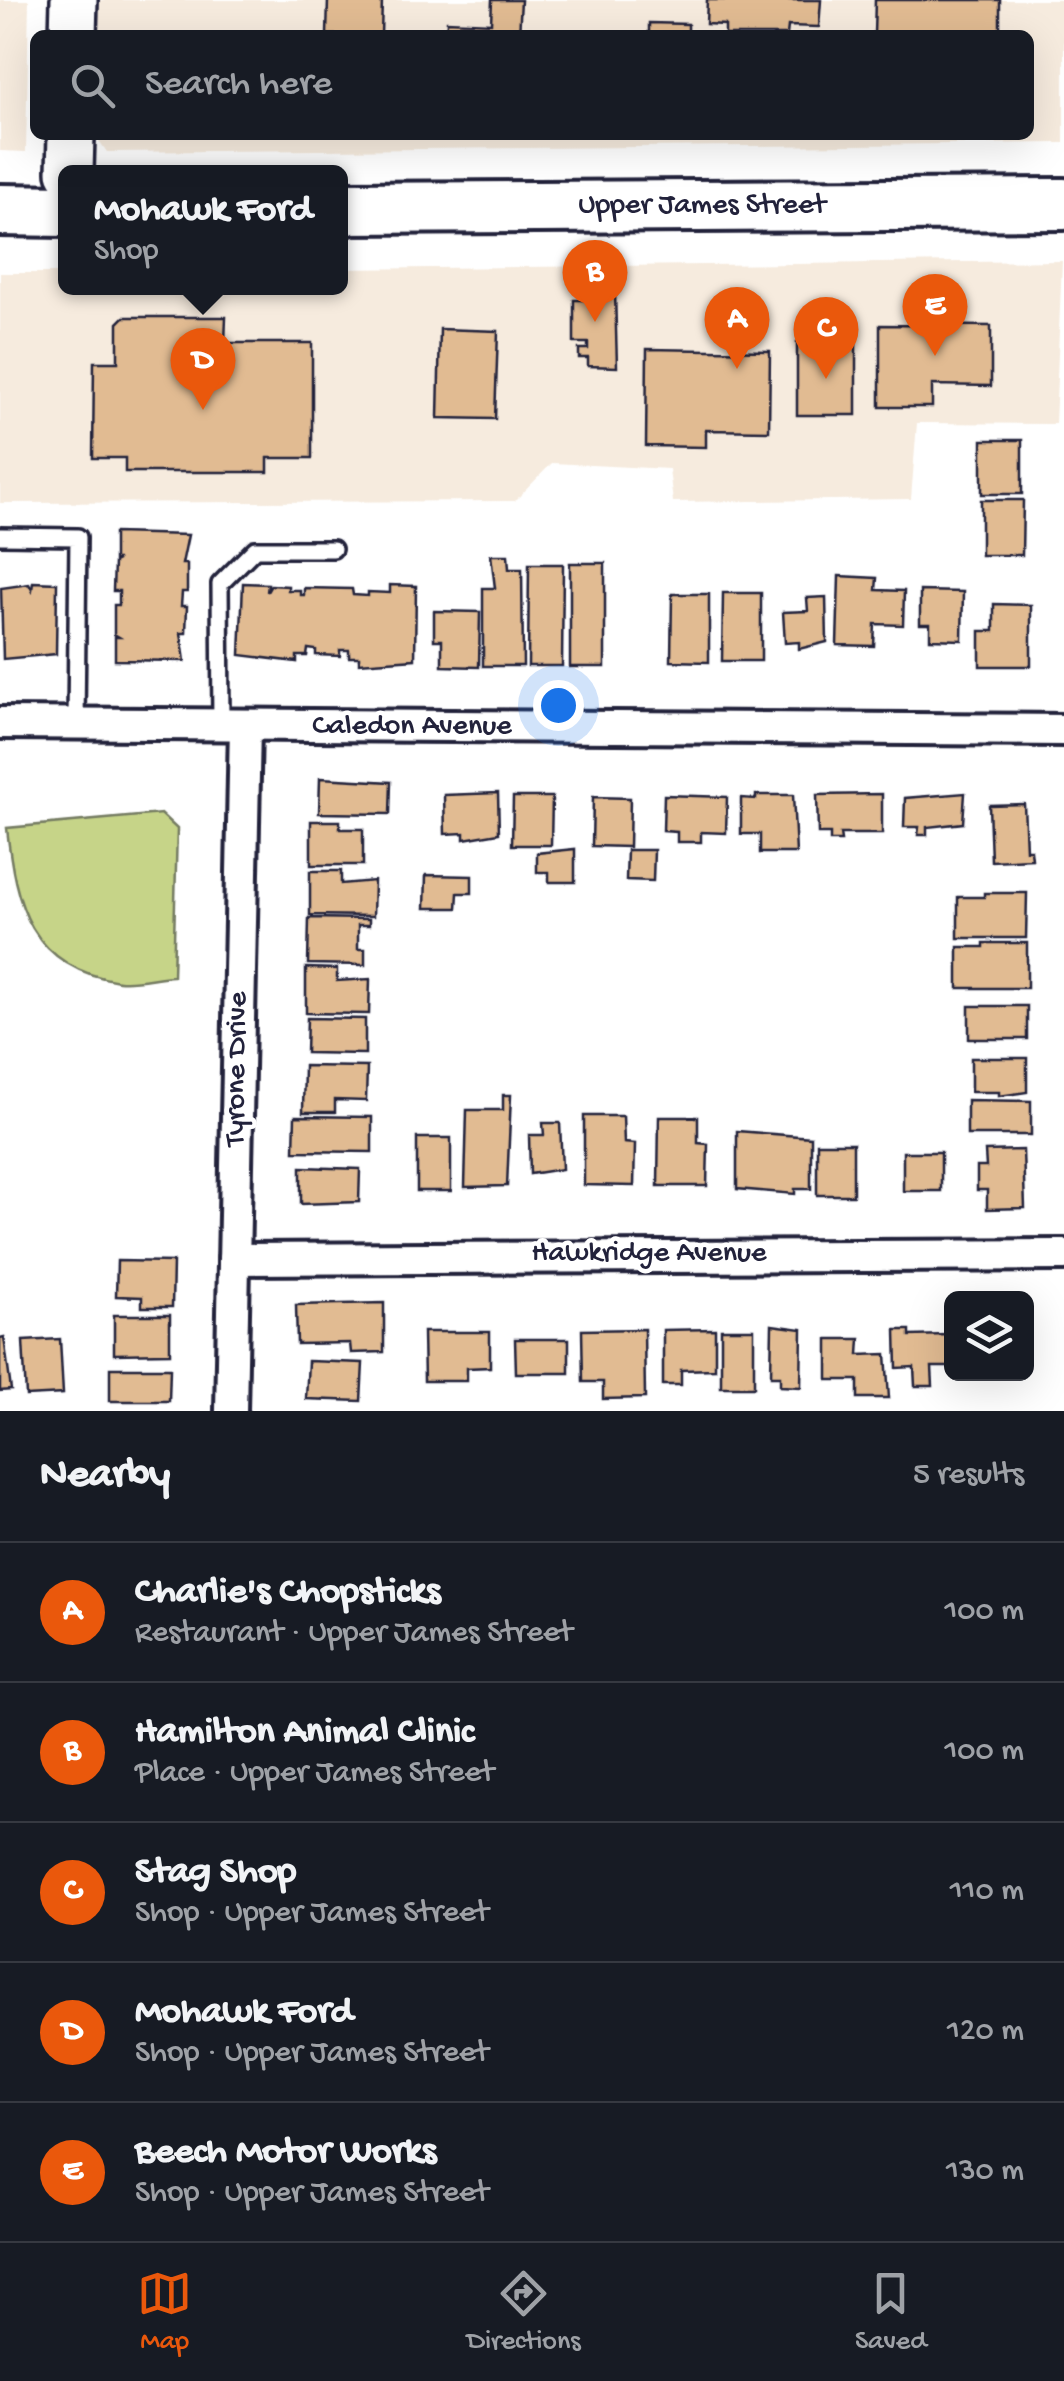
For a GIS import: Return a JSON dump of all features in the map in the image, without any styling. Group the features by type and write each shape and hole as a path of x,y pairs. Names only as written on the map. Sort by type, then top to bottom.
{"main road":[{"name":"Upper James Street","path":"348,208 1064,204"},
{"path":"0,210 58,211"}],"street":[{"path":"74,0 74,30"},
{"path":"70,165 71,140"},
{"name":"Caledon Avenue","path":"0,722 1064,730"},
{"name":"Tyrone Drive","path":"231,1411 233,726"},
{"name":"Hawkridge Avenue","path":"234,1259 1064,1254"}],"lane":[{"path":"0,536 78,537 76,723"},
{"path":"233,726 220,584 255,549 333,549"}],"shaded area":[{"path":"0,0 29,0 26,152 0,151"},
{"path":"95,0 1064,0 1064,143 107,152 99,140 1034,140 1034,30 95,30"},
{"path":"1062,261 1055,424 917,423 911,499 673,502 669,469 552,463 515,501 0,503 0,273 58,273 58,295 348,295 348,269"}],"green space":[{"path":"161,814 177,829 173,976 119,981 89,974 65,962 47,947 22,906 7,828"}],"building":[{"path":"328,0 382,0 381,30 327,30"},
{"path":"492,0 521,0 519,30 446,30 447,21 491,23"},
{"path":"707,0 821,0 819,27 725,30 725,25 706,24"},
{"path":"875,0 1000,0 1000,30 874,30"},
{"path":"649,23 688,24 688,30 649,30"},
{"path":"591,292 615,292 617,367 588,366 588,358 579,358 579,349 588,349 588,343 574,343 574,300 591,300"},
{"path":"124,317 226,317 225,343 312,343 312,458 268,458 268,472 125,472 125,458 93,458 94,362 118,362 118,323"},
{"path":"880,325 991,326 991,386 932,385 932,407 880,407"},
{"path":"440,329 498,331 495,419 438,418"},
{"path":"797,342 856,343 856,415 797,415"},
{"path":"647,349 770,351 769,431 706,430 706,447 646,446"},
{"path":"982,440 1022,440 1022,494 982,494"},
{"path":"981,500 1023,500 1022,555 981,555"},
{"path":"114,533 188,535 182,564 187,564 187,592 182,592 181,606 187,606 186,633 181,633 185,661 115,660 115,637 119,637 114,634 114,605 119,605 119,591 113,591 114,562 118,560 114,560"},
{"path":"491,555 508,555 509,569 522,569 523,666 483,666 483,588 495,588"},
{"path":"570,563 605,563 605,667 570,667"},
{"path":"529,564 563,564 562,666 528,666"},
{"path":"839,576 877,578 876,590 904,591 903,625 875,624 874,646 837,645"},
{"path":"33,582 57,583 56,654 3,659 1,588 29,584 32,590"},
{"path":"243,583 268,584 267,592 271,585 288,586 288,590 300,590 300,595 304,595 304,588 352,589 353,595 368,596 368,592 390,593 390,585 416,586 415,659 359,663 359,657 349,657 349,650 340,650 340,656 316,655 316,650 308,649 307,656 297,656 297,662 240,655"},
{"path":"920,591 963,592 962,640 930,639 930,624 920,624"},
{"path":"723,593 761,593 761,661 722,661"},
{"path":"672,594 709,594 709,662 671,661"},
{"path":"826,597 827,642 799,649 799,642 785,643 783,612 808,611 807,598"},
{"path":"994,604 1031,605 1031,666 980,666 980,631 994,631"},
{"path":"434,611 480,612 479,667 442,666 442,640 434,640"},
{"path":"320,778 391,782 390,814 319,813"},
{"path":"498,793 499,833 464,839 464,833 445,834 444,795"},
{"path":"965,793 963,823 927,827 927,835 918,835 919,827 904,827 905,798"},
{"path":"882,794 882,834 840,834 841,841 830,841 830,834 818,834 817,795"},
{"path":"664,795 727,797 726,833 701,832 701,842 677,842 677,832 663,831"},
{"path":"756,795 793,795 796,853 760,853 760,834 741,834 741,798 756,799"},
{"path":"513,797 552,797 551,845 512,845"},
{"path":"593,797 630,798 629,847 592,846"},
{"path":"1024,804 1026,850 1031,850 1032,859 991,861 989,805"},
{"path":"311,821 340,821 340,829 363,829 363,865 311,865"},
{"path":"575,849 575,882 549,882 549,872 537,872 537,853"},
{"path":"627,850 654,850 653,881 626,880"},
{"path":"310,871 341,871 341,884 374,881 373,916 310,915"},
{"path":"426,875 472,876 472,893 458,893 457,908 425,908"},
{"path":"984,893 1027,893 1026,938 958,938 958,897 984,897"},
{"path":"309,918 369,919 369,925 358,925 358,949 365,949 365,965 308,964"},
{"path":"984,943 1027,943 1027,988 958,988 958,947 984,947"},
{"path":"306,968 337,969 337,981 370,979 369,1014 306,1013"},
{"path":"969,1006 1027,1006 1027,1039 969,1039"},
{"path":"307,1018 365,1019 365,1054 306,1053"},
{"path":"971,1058 1027,1058 1027,1092 999,1096 999,1092 971,1092"},
{"path":"304,1066 367,1067 366,1101 335,1100 335,1112 303,1112"},
{"path":"503,1095 511,1095 507,1186 465,1187 467,1110 503,1110"},
{"path":"967,1100 1031,1101 1031,1135 967,1135"},
{"path":"295,1116 372,1117 372,1152 294,1151"},
{"path":"584,1116 623,1116 624,1143 635,1144 634,1186 584,1185"},
{"path":"659,1117 698,1117 698,1143 708,1144 707,1186 658,1186"},
{"path":"543,1123 560,1123 562,1169 530,1174 529,1135 544,1135"},
{"path":"737,1131 811,1137 811,1189 795,1189 795,1194 737,1189"},
{"path":"417,1138 451,1138 451,1191 417,1191"},
{"path":"817,1143 853,1143 853,1195 817,1195"},
{"path":"1023,1150 1025,1208 987,1209 987,1190 977,1190 977,1167 986,1167 985,1151"},
{"path":"903,1152 941,1152 941,1191 903,1191"},
{"path":"301,1167 360,1169 359,1202 301,1204"},
{"path":"117,1261 173,1262 172,1307 142,1307 142,1297 116,1296"},
{"path":"384,1303 384,1352 351,1353 350,1343 297,1344 296,1305"},
{"path":"114,1315 170,1315 170,1353 114,1354"},
{"path":"772,1325 802,1329 801,1387 780,1386 780,1376 771,1376"},
{"path":"644,1329 645,1398 603,1399 603,1382 583,1382 582,1330"},
{"path":"715,1329 715,1369 681,1370 681,1385 663,1385 663,1330"},
{"path":"721,1329 754,1329 754,1387 721,1387"},
{"path":"896,1330 910,1330 910,1336 944,1335 944,1367 932,1367 933,1386 915,1386 914,1367 897,1368"},
{"path":"423,1332 490,1332 490,1367 467,1368 467,1381 424,1381"},
{"path":"4,1337 11,1390 0,1391 0,1338"},
{"path":"60,1339 63,1394 26,1396 23,1341"},
{"path":"515,1339 569,1339 569,1373 516,1373"},
{"path":"828,1339 860,1339 859,1355 886,1354 889,1398 858,1398 858,1380 828,1380"},
{"path":"308,1361 363,1363 361,1401 306,1399"},
{"path":"110,1368 170,1368 169,1401 110,1401"}],"place":[{"name":"Hamilton Animal Clinic","path":"595,322"},
{"name":"Beech Motor Works","path":"935,356"},
{"name":"Charlie's Chopsticks","path":"737,369"},
{"name":"Stag Shop","path":"826,379"},
{"name":"Mohawk Ford","path":"203,410"}]}
